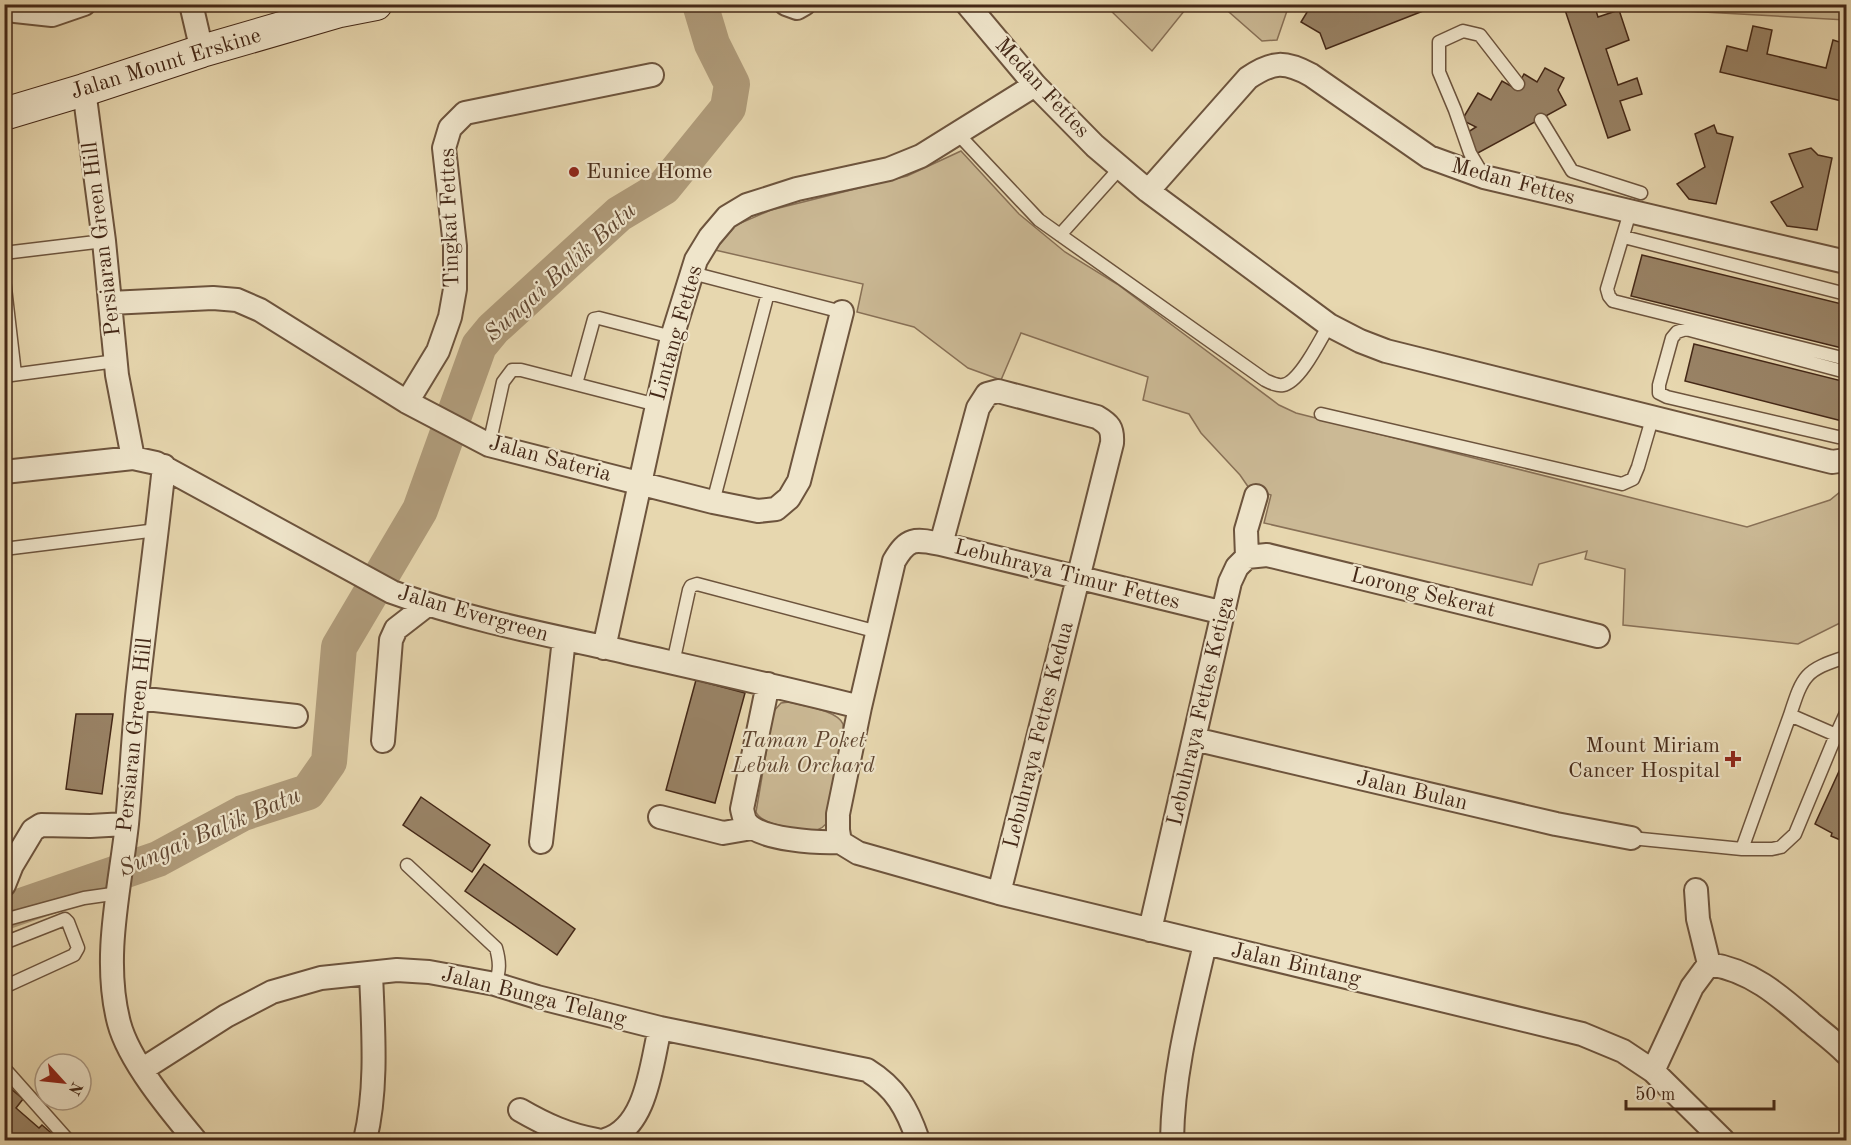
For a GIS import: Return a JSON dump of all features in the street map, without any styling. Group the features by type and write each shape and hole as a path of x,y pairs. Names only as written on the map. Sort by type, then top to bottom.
{"main road":[{"name":"Jalan Mount Erskine","path":"12,110 84,90 202,51 340,11 376,4"}],"street":[{"path":"9,4 15,11 52,15 84,4"},
{"path":"191,4 202,51"},
{"path":"786,4 797,8 804,4"},
{"name":"Medan Fettes","path":"967,4 1035,85 1095,146 1148,191 1329,325 1386,351 1832,462 1846,460"},
{"name":"Medan Fettes","path":"1148,191 1248,78 1263,67 1280,64 1295,67 1311,75 1429,157 1484,177 1636,202 1846,262"},
{"name":"Tingkat Fettes","path":"407,402 438,351 450,317 456,289 455,246 444,148 450,128 465,113 652,75"},
{"name":"Lintang Fettes","path":"604,648 672,337 696,260 710,237 727,218 747,205 797,189 889,169 921,156 1035,85"},
{"name":"Persiaran Green Hill","path":"84,90 104,241 116,361 132,458"},
{"name":"Jalan Sateria","path":"110,303 213,298 237,300 260,310 407,402 489,445 713,502 758,511 776,508 789,498 799,481 842,312"},
{"name":"Lebuhraya Fettes Kedua","path":"941,544 978,408 987,394 998,391 1097,417 1109,423 1113,434 1112,442 999,893"},
{"name":"Jalan Evergreen","path":"4,472 132,458 165,466 223,501 392,592 427,605 860,707"},
{"name":"Persiaran Green Hill","path":"165,466 137,698 112,957 114,995 119,1024 130,1050 164,1103 195,1140"},
{"path":"1247,557 1246,530 1256,496"},
{"name":"Lebuhraya Timur Fettes","path":"878,632 894,561 901,549 919,539 1224,613"},
{"name":"Lorong Sekerat","path":"1247,557 1267,555 1598,636"},
{"name":"Lebuhraya Fettes Ketiga","path":"1150,930 1230,582 1237,567 1247,557"},
{"path":"383,741 391,640 396,629 404,621 427,605"},
{"path":"768,684 742,809 745,821 752,828 783,838 817,843 840,842 838,814 878,632"},
{"path":"541,843 564,639"},
{"path":"137,698 296,716"},
{"name":"Jalan Bulan","path":"1194,739 1556,824 1631,838"},
{"path":"660,817 723,833 752,828"},
{"path":"4,885 12,865 33,830 42,825 90,826 125,833"},
{"name":"Jalan Bintang","path":"840,842 858,853 999,893 1575,1032 1623,1051 1653,1071 1724,1140"},
{"path":"1696,890 1698,919 1709,964"},
{"path":"1172,1140 1172,1110 1179,1058 1205,944"},
{"path":"1709,964 1729,967 1759,982 1786,1000 1846,1053"},
{"path":"1653,1071 1692,987 1709,964"},
{"name":"Jalan Bunga Telang","path":"143,1069 226,1016 272,992 321,978 397,970 429,972 495,984 660,1028 867,1070 885,1082 900,1101 918,1140"},
{"path":"365,1140 369,1123 372,1079 371,973"},
{"path":"605,1140 617,1137 630,1125 640,1109 660,1028"},
{"path":"520,1110 550,1127 575,1136 597,1140"}],"lane":[{"path":"1484,177 1470,153 1439,72 1439,42 1463,31 1480,35 1518,84"},
{"path":"1540,120 1572,171 1636,202 1607,289 1613,301 1846,359"},
{"path":"958,134 1033,214 1265,380 1273,384 1289,383 1300,372 1329,325"},
{"path":"1060,235 1120,168"},
{"path":"1624,237 1846,294"},
{"path":"4,253 104,241"},
{"path":"692,273 842,312"},
{"path":"4,279 10,375 116,361"},
{"path":"713,502 768,293"},
{"path":"576,384 594,319 599,318 672,337"},
{"path":"1846,372 1686,329 1677,332 1672,338 1659,385 1659,393 1667,397 1838,437 1846,436"},
{"path":"489,445 503,382 512,370 521,370 657,405"},
{"path":"1321,414 1622,484 1633,479 1652,419"},
{"path":"1740,440 1745,414"},
{"path":"4,549 157,530"},
{"path":"673,663 689,590 697,584 878,632"},
{"path":"1742,849 1799,688 1812,670 1846,657"},
{"path":"1631,838 1742,849 1781,847 1796,834 1846,713"},
{"path":"1790,716 1836,735"},
{"path":"407,865 496,948 500,961 495,984"},
{"path":"4,920 119,886"},
{"path":"4,943 64,919 68,922 78,948 75,955 4,987"},
{"path":"4,1068 68,1140"}],"green space":[{"path":"1105,5 1189,5 1152,51"},
{"path":"1221,5 1289,5 1277,40 1262,41"},
{"path":"1648,5 1846,5 1846,20 1650,9"},
{"path":"961,151 1019,214 1065,252 1117,284 1279,405 1296,413 1747,527 1830,500 1846,487 1846,620 1798,644 1623,625 1625,569 1585,559 1587,551 1539,564 1532,585 1264,523 1271,495 1249,488 1201,433 1189,414 1143,400 1148,377 1021,333 1001,380 968,368 914,327 857,312 863,284 715,250 736,225 771,210 907,176"},
{"name":"Taman Poket Lebuh Orchard","path":"789,702 827,712 840,719 843,724 844,734 830,818 823,827 812,831 772,823 760,817 756,812 773,712 781,703"}],"building":[{"path":"1312,4 1319,4 1329,10 1332,4 1441,4 1326,49 1320,33 1301,22"},
{"path":"1563,4 1594,4 1598,17 1619,10 1629,40 1606,49 1618,85 1637,78 1642,94 1620,101 1630,130 1608,138"},
{"path":"1753,26 1772,30 1767,54 1826,68 1833,40 1846,44 1846,102 1720,72 1727,46 1747,51"},
{"path":"1545,68 1564,78 1558,90 1566,105 1476,154 1465,134 1476,127 1462,120 1478,93 1491,100 1502,81 1516,89 1524,74 1537,82"},
{"path":"1714,125 1717,133 1733,137 1716,204 1689,199 1677,184 1705,167 1695,134"},
{"path":"1811,148 1818,155 1832,158 1817,230 1787,226 1771,202 1803,187 1789,154"},
{"path":"1642,255 1846,305 1846,349 1631,296"},
{"path":"1694,344 1846,382 1846,422 1685,381"},
{"path":"696,680 745,693 715,803 666,790"},
{"path":"76,714 113,714 102,794 66,789"},
{"path":"1846,756 1845,842 1831,836 1832,833 1815,824"},
{"path":"421,797 490,845 472,872 403,825"},
{"path":"484,864 575,929 557,955 465,891"},
{"path":"4,1083 23,1099 16,1108 39,1128 42,1125 57,1138 55,1140 4,1140"}],"waterway":[{"name":"Sungai Balik Batu","path":"4,912 158,859 243,813 308,792 329,762 339,647 420,510 479,346 493,329 619,214 664,187 728,108 732,84 712,44 700,4"}],"place":[{"name":"Eunice Home","path":"574,172"},
{"name":"Mount Miriam Cancer Hospital","path":"1733,759"}]}
